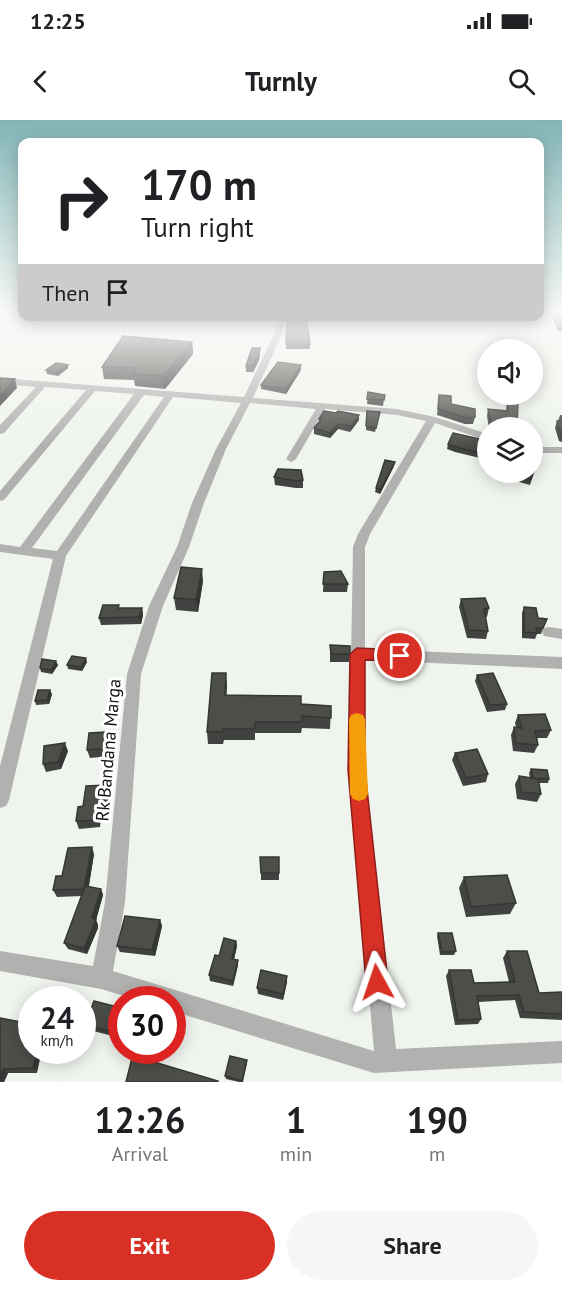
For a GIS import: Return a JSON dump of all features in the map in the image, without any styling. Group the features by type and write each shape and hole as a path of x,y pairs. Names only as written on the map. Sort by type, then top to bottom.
{"street":[{"name":"Rk Bandana Marga","path":"101,978 116,902 134,674 156,606 183,547 198,503 221,449 247,402 268,357"},
{"path":"0,381 321,408 397,412 432,419 477,434"},
{"path":"0,431 43,384"},
{"path":"0,498 93,388"},
{"path":"23,551 141,392"},
{"path":"0,800 60,556 170,395"},
{"path":"291,459 321,408"},
{"path":"386,1061 357,770 359,547 364,534 432,419"},
{"path":"543,450 562,450"},
{"path":"0,548 60,556"},
{"path":"357,654 562,663"},
{"path":"0,961 101,978 127,986"},
{"path":"186,1004 374,1062 562,1053"}],"building":[{"path":"109,357 179,357 163,376 133,374 137,368 102,367"},
{"path":"249,357 258,357 253,366 246,366"},
{"path":"278,362 301,365 286,389 261,385"},
{"path":"56,363 68,365 57,372 46,370"},
{"path":"0,378 15,379 0,395"},
{"path":"368,392 385,395 384,400 367,399"},
{"path":"439,395 451,396 451,404 475,409 475,417 467,418 438,409"},
{"path":"507,405 518,405 517,417 490,417 488,409 508,411"},
{"path":"324,411 359,415 351,426 338,424 330,433 314,428 321,420 319,419"},
{"path":"367,411 380,412 376,428 366,426"},
{"path":"557,421 562,421 562,434 561,434"},
{"path":"453,433 477,438 477,452 456,447 448,444"},
{"path":"385,460 395,462 380,490 376,488"},
{"path":"278,469 301,470 303,480 274,477"},
{"path":"181,567 202,569 196,600 174,598"},
{"path":"341,571 348,584 323,584 324,572"},
{"path":"485,598 489,608 484,609 488,631 469,630 461,599"},
{"path":"103,605 119,605 118,608 142,608 139,617 99,618"},
{"path":"524,607 536,608 538,618 547,619 543,628 536,628 537,633 524,632"},
{"path":"330,645 350,646 350,654 331,654"},
{"path":"72,656 86,658 81,667 67,665"},
{"path":"42,659 56,661 51,670 40,668"},
{"path":"212,673 226,673 225,695 301,696 301,704 331,706 331,718 302,716 302,722 255,722 255,729 223,729 222,732 207,732"},
{"path":"493,673 507,704 490,705 477,675"},
{"path":"38,690 50,690 47,700 35,701"},
{"path":"545,714 551,730 535,731 538,745 516,743 514,727 522,728 518,715"},
{"path":"105,732 109,748 87,750 89,733"},
{"path":"65,743 58,762 43,764 44,746"},
{"path":"477,749 488,774 466,778 455,753"},
{"path":"531,769 547,770 549,779 533,778"},
{"path":"519,776 538,779 541,794 521,792"},
{"path":"107,785 105,801 98,802 97,820 76,821 78,807 83,806 86,786"},
{"path":"92,847 84,889 53,890 56,876 62,876 68,848"},
{"path":"260,857 279,857 279,873 261,873"},
{"path":"507,875 516,903 471,907 464,877"},
{"path":"86,886 101,889 92,918 96,919 84,948 64,943"},
{"path":"125,916 160,920 152,950 117,946"},
{"path":"438,933 452,933 456,951 442,952"},
{"path":"224,938 236,941 232,959 238,960 233,981 209,975 215,955 219,956"},
{"path":"507,951 527,951 539,993 562,992 562,1014 524,1012 519,995 477,996 481,1019 458,1020 449,970 471,970 474,983 515,982"},
{"path":"261,970 287,976 283,994 257,988"},
{"path":"96,1002 108,1004 108,1031 96,1028"},
{"path":"0,1018 18,1021 18,1064 34,1064 33,1068 3,1069 0,1076"},
{"path":"230,1056 247,1060 242,1081 225,1076"},
{"path":"130,1064 161,1064 218,1081 218,1082 126,1082"}],"slow traffic":[{"path":"357,719 359,794"}],"route":[{"path":"377,982 357,770 357,654 400,656"}]}
